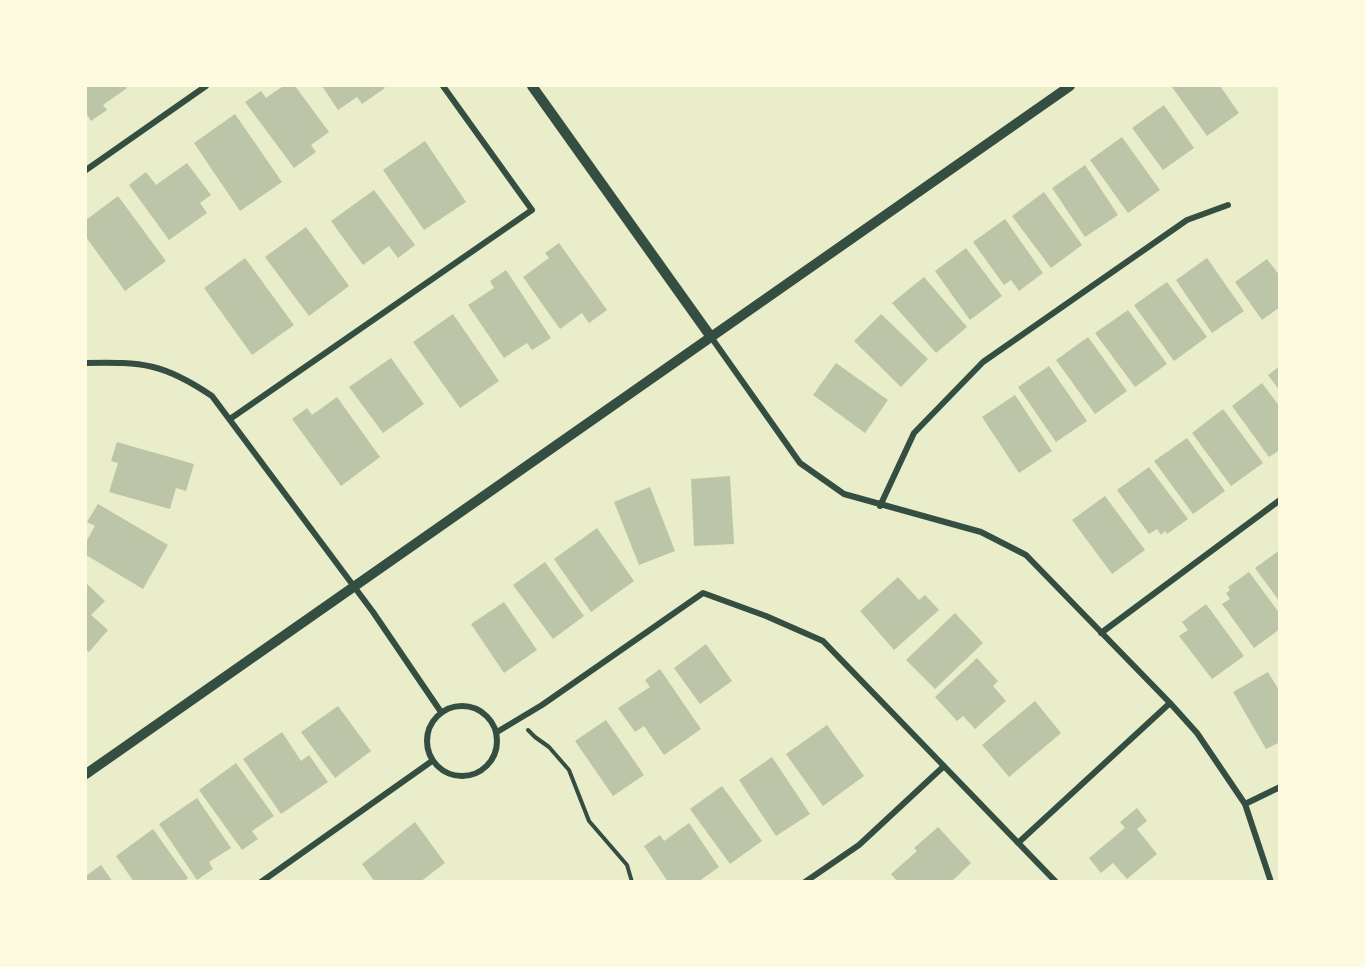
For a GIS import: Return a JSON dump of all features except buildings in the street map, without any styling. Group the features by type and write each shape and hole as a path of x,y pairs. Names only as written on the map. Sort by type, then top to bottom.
{"street":[{"path":"86,170 206,86"},
{"path":"230,418 532,210 443,86"},
{"path":"532,86 800,463 844,495 981,532 1026,555 1197,733 1245,804 1271,882"},
{"path":"86,774 1070,86"},
{"path":"880,506 914,433 983,362 1187,220 1228,205"},
{"path":"86,363 146,364 189,380 212,396 355,587 441,712"},
{"path":"1101,633 1280,500"},
{"path":"497,732 542,705 703,593 823,640 1056,882"},
{"path":"1018,843 1170,703"},
{"path":"463,705 484,713 497,732 498,744 490,764 471,776 450,775 432,761 428,752 426,741 428,729 441,712 452,707 463,705"},
{"path":"261,882 432,761"},
{"path":"805,882 859,845 944,766"},
{"path":"1245,804 1280,787"}],"path":[{"path":"519,718 534,737 549,747 569,770 589,821 627,865 632,882"}]}
